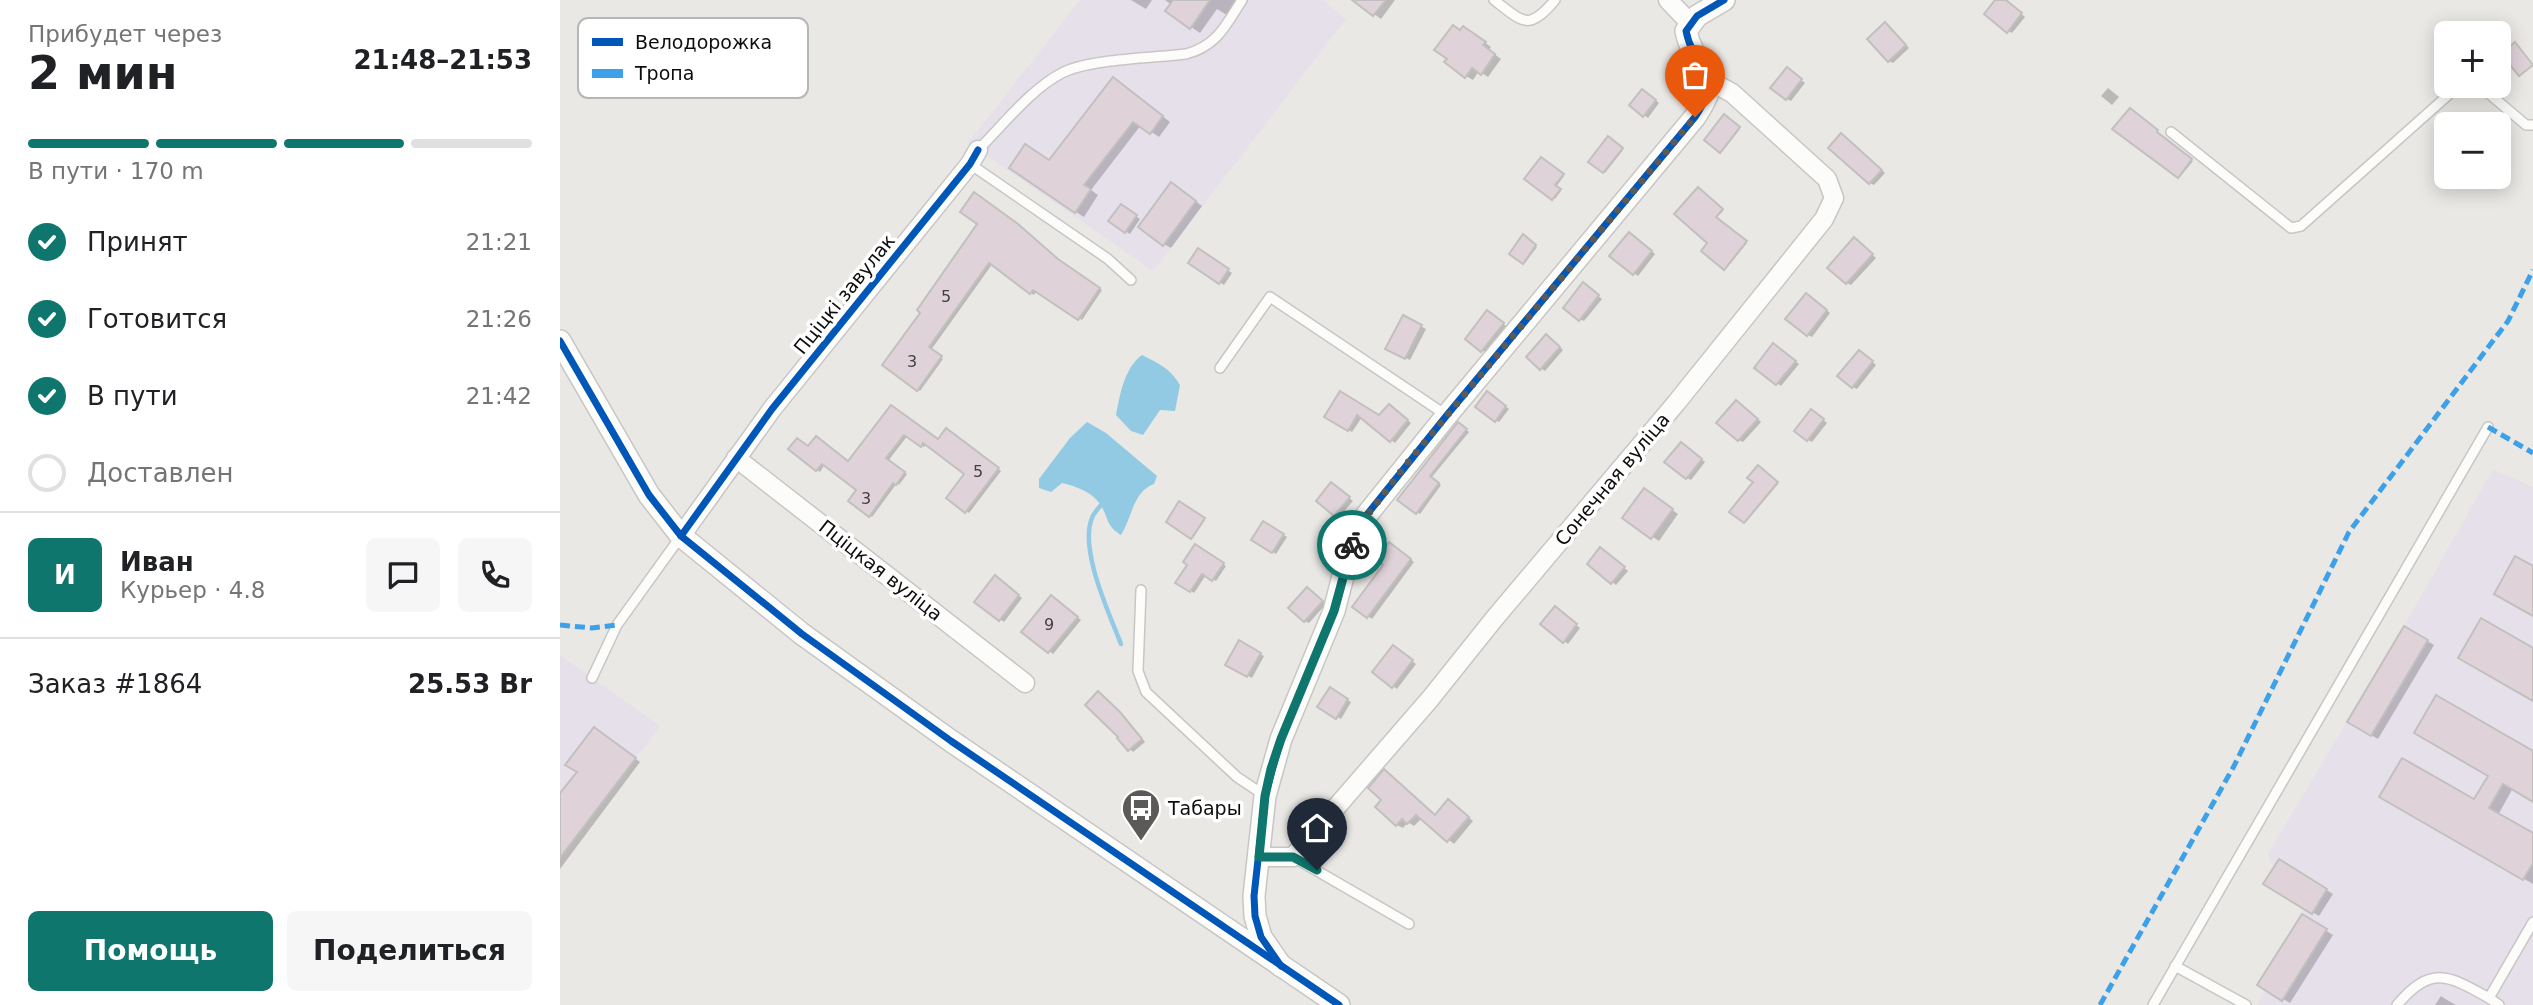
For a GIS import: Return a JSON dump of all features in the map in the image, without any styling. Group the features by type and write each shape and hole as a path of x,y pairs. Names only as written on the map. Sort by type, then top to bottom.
{"street":[{"path":"1668,0 1690,23"},
{"path":"1281,966 1261,937 1255,916 1254,896 1265,796 1281,739 1334,611 1349,553 1362,522 1447,415 1695,117 1707,99 1711,86 1709,73 1688,41 1686,31 1697,16 1724,0"},
{"name":"Сонечная вуліца","path":"1293,857 1430,699 1686,391 1824,219 1835,198 1826,179 1732,93 1711,86"},
{"name":"Пціцкі завулак","path":"681,536 772,409 974,157"},
{"path":"560,341 649,495 681,536 802,634 951,741 1339,1005"},
{"name":"Пціцкая вуліца","path":"736,458 1025,683"},
{"path":"1259,857 1293,857"},
{"path":"1204,913 1230,919 1245,911 1254,896"}],"lane":[{"path":"1131,280 1108,259 974,157 1038,91 1061,73 1080,66 1201,50 1216,39 1242,0"},
{"path":"1494,0 1521,20 1529,22 1542,16 1555,0"},
{"path":"2171,132 2291,228 2301,226 2445,98"},
{"path":"2494,98 2526,125 2533,125"},
{"path":"1220,368 1270,297 1447,415"},
{"path":"2153,1005 2488,427"},
{"path":"592,678 617,625 681,536"},
{"path":"1141,590 1138,671 1146,692 1237,777 1265,796"},
{"path":"1293,857 1409,924"},
{"path":"2489,998 2533,922"},
{"path":"2175,966 2246,1005"},
{"path":"2397,1005 2409,990 2423,980 2440,976 2456,979 2499,1005"}],"shaded area":[{"path":"1080,0 1323,0 1346,19 1153,271 968,143"},
{"path":"2493,469 2533,487 2533,1005 2257,1005 2265,991 2257,985 2304,909 2263,884 2273,867 2268,854 2404,626"},
{"path":"560,655 660,726 560,858"}],"water":[{"path":"1142,355 1168,371 1180,385 1175,411 1160,410 1143,435 1131,431 1116,415 1127,374"},
{"path":"1087,422 1106,433 1157,476 1154,484 1137,499 1121,535 1111,526 1094,497 1085,491 1062,483 1051,492 1039,488 1039,479 1070,438"}],"building":[{"path":"1173,0 1210,0 1190,29 1165,11"},
{"path":"1352,0 1386,0 1373,16"},
{"path":"1995,0 2006,0 2022,13 2007,33 1984,14"},
{"path":"1885,22 1906,45 1888,62 1867,39"},
{"path":"1453,25 1460,30 1463,26 1486,42 1483,45 1495,54 1481,75 1472,68 1465,78 1444,62 1447,59 1434,50"},
{"path":"2515,42 2533,65 2519,76 2511,66 2511,45"},
{"path":"1787,67 1802,79 1786,100 1770,88"},
{"path":"1113,77 1163,116 1150,134 1133,122 1084,185 1091,189 1075,213 1009,168 1025,144 1049,160"},
{"path":"1642,89 1656,100 1643,117 1629,105"},
{"path":"2130,108 2192,159 2178,178 2112,129"},
{"path":"1724,114 1740,127 1720,153 1704,140"},
{"path":"1841,133 1882,170 1869,184 1828,148"},
{"path":"1608,136 1623,148 1603,173 1588,162"},
{"path":"1541,157 1564,174 1555,185 1561,189 1552,200 1524,179"},
{"path":"1171,182 1196,201 1163,246 1138,227"},
{"path":"1698,187 1723,209 1716,217 1747,241 1724,270 1701,251 1707,243 1674,214"},
{"path":"974,192 1018,224 1058,259 1100,288 1078,320 1033,290 1030,294 989,263 929,347 942,356 917,391 882,365 920,313 917,310 977,224 960,212"},
{"path":"1121,204 1137,215 1125,233 1108,221"},
{"path":"1629,232 1652,251 1633,275 1609,256"},
{"path":"1523,234 1536,245 1523,264 1509,254"},
{"path":"1854,237 1873,254 1846,284 1827,268"},
{"path":"1198,248 1229,269 1219,284 1188,263"},
{"path":"1583,282 1599,295 1579,321 1563,308"},
{"path":"1806,293 1827,310 1807,336 1785,319"},
{"path":"1487,310 1504,323 1481,352 1465,339"},
{"path":"1403,315 1422,325 1405,359 1385,349"},
{"path":"1546,334 1560,347 1540,370 1526,357"},
{"path":"1773,343 1796,361 1776,385 1754,368"},
{"path":"1859,350 1873,361 1852,388 1837,376"},
{"path":"1340,391 1379,415 1389,404 1408,420 1390,442 1357,415 1348,431 1324,417"},
{"path":"1487,391 1506,406 1495,422 1475,407"},
{"path":"1736,400 1758,419 1738,441 1716,423"},
{"path":"891,405 938,439 946,428 999,468 965,513 946,498 964,474 923,443 921,447 904,435 886,458 905,472 896,485 893,483 869,517 848,501 856,490 822,464 816,471 788,449 797,438 808,446 816,436 848,461"},
{"path":"1811,409 1824,419 1807,441 1794,431"},
{"path":"1458,422 1467,429 1430,476 1439,483 1416,514 1397,500"},
{"path":"1681,442 1702,459 1686,479 1664,462"},
{"path":"1758,465 1778,482 1744,523 1729,512 1753,482 1747,478"},
{"path":"1331,482 1350,497 1334,516 1316,501"},
{"path":"1644,488 1673,509 1651,539 1622,518"},
{"path":"1179,501 1205,518 1191,539 1166,522"},
{"path":"1263,521 1284,534 1272,553 1251,540"},
{"path":"1389,542 1411,559 1367,618 1352,607 1383,565 1376,559"},
{"path":"1195,544 1224,563 1212,581 1202,574 1190,592 1175,583 1187,565 1183,562"},
{"path":"1600,547 1625,567 1611,584 1587,564"},
{"path":"2515,556 2533,566 2533,616 2494,594"},
{"path":"995,575 1019,595 999,621 974,602"},
{"path":"1307,587 1323,601 1304,622 1288,608"},
{"path":"1051,595 1078,617 1048,653 1021,632"},
{"path":"1555,606 1577,624 1563,643 1540,624"},
{"path":"2481,618 2533,648 2533,701 2458,658"},
{"path":"2404,626 2428,640 2371,736 2347,722"},
{"path":"1239,640 1261,653 1247,677 1225,665"},
{"path":"1393,645 1413,660 1392,688 1372,672"},
{"path":"1330,687 1348,699 1336,719 1317,707"},
{"path":"1098,691 1142,739 1128,751 1118,737 1085,705"},
{"path":"2436,695 2533,751 2533,802 2503,784 2489,808 2533,833 2533,863 2523,880 2379,797 2402,758 2474,799 2488,776 2414,733"},
{"path":"594,727 636,758 560,858 560,793 577,772 565,765"},
{"path":"1384,769 1435,815 1448,799 1469,817 1447,842 1416,815 1407,824 1402,819 1396,826 1375,807 1381,800 1368,788"},
{"path":"2279,859 2327,889 2312,914 2263,884"},
{"path":"2302,914 2327,929 2282,1001 2257,985"}],"waterway":[{"path":"1101,505 1092,518 1089,546 1097,581 1121,644"}],"marked path":[{"path":"2100,1005 2234,766 2349,532 2508,321 2533,270"},
{"path":"2488,427 2533,453"},
{"path":"560,625 592,628 617,625"}],"cycle path":[{"path":"1281,966 1261,937 1255,916 1254,896 1265,796 1281,739 1334,611 1349,553 1361,522 1695,117 1710,88 1710,78 1690,45 1686,31 1697,16 1724,0"},
{"path":"681,536 772,409 970,164 978,150"},
{"path":"560,341 649,495 681,536 802,634 951,741 1339,1005"}],"way so far":[{"path":"1352,545 1362,522 1405,466 1695,117"}],"place":[{"name":"Табары","path":"1141,842"}],"route":[{"path":"1317,870 1293,857 1259,857 1265,796 1281,739 1334,611 1352,545"}]}
